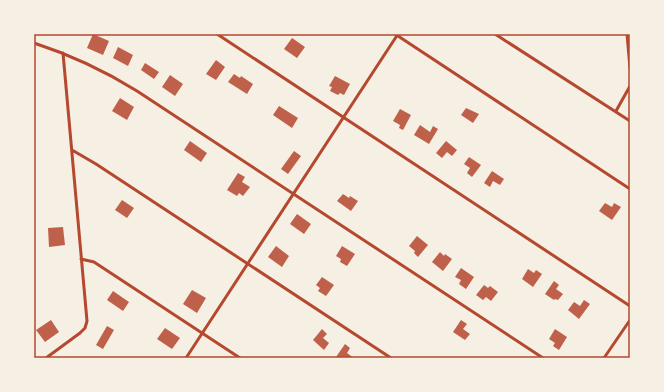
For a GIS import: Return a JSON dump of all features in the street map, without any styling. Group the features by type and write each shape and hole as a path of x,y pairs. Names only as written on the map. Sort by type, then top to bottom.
{"street":[{"path":"218,34 630,306"},
{"path":"186,358 344,118 397,34 630,188"},
{"path":"495,34 630,121"},
{"path":"627,34 630,68"},
{"path":"34,43 63,53 117,78 543,358"},
{"path":"46,358 80,333 85,328 87,321 63,53"},
{"path":"616,111 630,86"},
{"path":"72,150 96,164 391,358"},
{"path":"81,258 94,262 240,358"},
{"path":"604,358 630,320"}],"building":[{"path":"93,34 109,41 103,55 87,48"},
{"path":"292,38 305,47 297,58 284,49"},
{"path":"118,47 133,55 128,66 113,58"},
{"path":"216,60 225,67 216,80 206,74"},
{"path":"145,63 159,72 154,79 141,70"},
{"path":"234,74 240,78 241,76 253,84 247,94 228,82"},
{"path":"170,75 183,84 175,96 162,87"},
{"path":"335,76 350,84 344,95 340,93 338,95 330,91 332,87 329,86"},
{"path":"120,98 134,107 127,120 112,111"},
{"path":"279,106 298,118 292,128 273,115"},
{"path":"466,108 479,114 473,123 461,115"},
{"path":"400,109 411,115 403,130 399,128 400,125 393,121"},
{"path":"420,125 430,132 433,126 438,129 429,144 414,135"},
{"path":"190,141 207,153 201,162 184,150"},
{"path":"446,141 457,150 452,156 447,152 442,158 436,153"},
{"path":"294,151 301,156 288,174 281,169"},
{"path":"469,157 481,165 472,177 467,173 470,168 464,164"},
{"path":"492,171 504,179 500,185 493,181 490,187 484,183"},
{"path":"238,173 245,177 242,182 250,187 243,196 239,193 237,196 227,190"},
{"path":"343,194 358,201 351,211 337,201"},
{"path":"122,200 134,208 127,218 115,210"},
{"path":"605,203 612,207 614,203 621,207 612,220 599,211"},
{"path":"297,214 311,224 304,234 290,224"},
{"path":"63,227 65,245 49,247 48,228"},
{"path":"417,236 428,245 418,257 414,253 415,251 409,246"},
{"path":"276,246 289,256 282,267 268,257"},
{"path":"342,246 355,254 347,266 340,262 341,259 336,256"},
{"path":"440,252 444,256 445,254 452,259 443,271 432,262"},
{"path":"461,268 474,277 466,289 459,284 461,280 455,277"},
{"path":"528,269 534,273 536,270 542,274 533,287 522,279"},
{"path":"322,277 334,285 326,296 318,291 320,288 316,285"},
{"path":"554,281 559,285 556,289 563,294 558,300 554,300 545,294"},
{"path":"484,285 488,288 490,286 498,292 491,301 486,297 483,300 476,295"},
{"path":"192,290 206,298 197,313 183,304"},
{"path":"113,291 129,302 123,311 107,300"},
{"path":"584,300 590,304 579,319 568,310 574,302 580,306"},
{"path":"51,320 59,332 45,342 36,330"},
{"path":"461,320 467,324 463,329 470,334 465,340 453,332"},
{"path":"107,326 114,330 103,349 96,345"},
{"path":"165,328 180,338 172,349 157,339"},
{"path":"322,329 327,334 323,338 329,343 324,350 313,340"},
{"path":"555,329 567,337 559,350 553,346 555,343 549,339"},
{"path":"345,344 350,348 347,353 354,358 336,357"}]}
